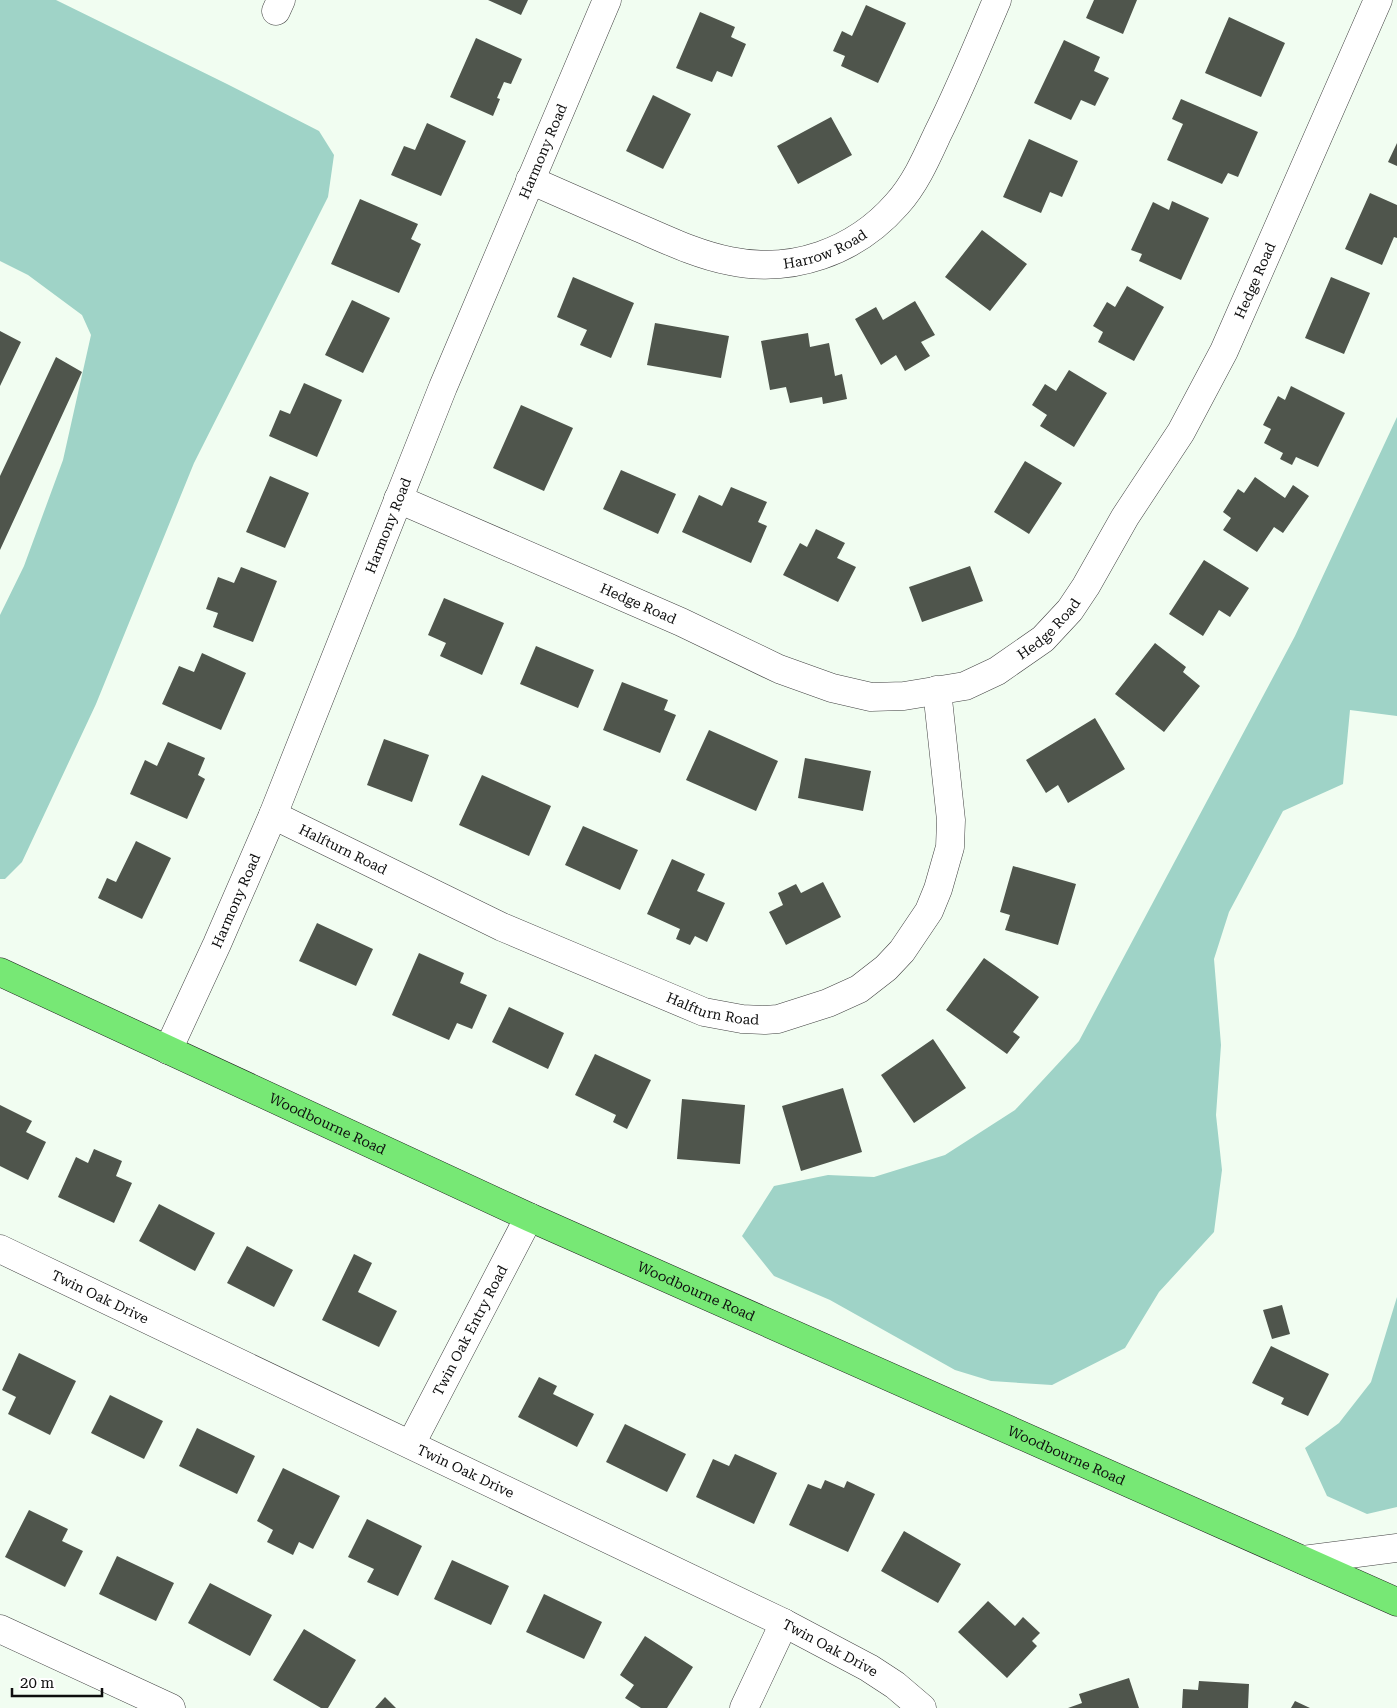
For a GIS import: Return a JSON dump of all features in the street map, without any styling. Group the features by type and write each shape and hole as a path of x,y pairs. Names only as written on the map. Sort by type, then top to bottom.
{"main road":[{"name":"Woodbourne Road","path":"0,972 529,1217 1397,1602"}],"street":[{"name":"Harmony Road","path":"168,1050 273,815 442,387 607,0"},
{"name":"Harrow Road","path":"530,180 682,247 729,261 764,266 798,262 842,248 872,227 898,204 919,173 955,98 997,0"},
{"name":"Hedge Road","path":"398,498 680,622 779,669 832,688 871,697 904,696 965,686 998,671 1043,639 1070,610 1086,586 1125,517 1181,432 1224,351 1378,0"},
{"name":"Halfturn Road","path":"273,815 502,927 704,1012 742,1019 778,1019 828,1003 859,988 886,968 902,951 928,911 938,889 950,847 951,820 937,690"},
{"name":"Twin Oak Entry Road","path":"411,1444 529,1217"},
{"name":"Twin Oak Drive","path":"0,1249 784,1623 869,1668 895,1685 922,1708"},
{"path":"1303,1560 1397,1548"},
{"path":"744,1708 784,1623"},
{"path":"0,1628 171,1708"}],"shaded area":[{"path":"0,0 56,0 319,131 334,155 328,197 194,463 96,704 22,862 5,879 0,879 0,615 24,566 63,460 91,335 82,315 28,275 0,261"},
{"path":"1397,417 1397,716 1350,710 1343,784 1283,811 1229,912 1214,959 1221,1045 1216,1115 1222,1170 1214,1232 1159,1292 1125,1348 1052,1385 991,1381 955,1370 830,1300 774,1276 742,1236 774,1186 828,1175 874,1177 945,1155 1015,1110 1079,1041 1295,636"},
{"path":"1397,1297 1397,1507 1367,1514 1327,1496 1305,1448 1339,1423 1371,1382"}],"building":[{"path":"488,0 528,0 521,15"},
{"path":"1094,0 1137,0 1123,34 1086,18"},
{"path":"866,5 906,23 878,83 841,66 845,56 833,51 842,31 852,36"},
{"path":"700,12 735,27 731,37 746,44 732,77 717,71 712,82 676,68"},
{"path":"1229,17 1285,43 1261,97 1205,73"},
{"path":"476,38 522,59 511,84 504,82 497,98 500,99 493,116 450,97"},
{"path":"1064,40 1100,57 1094,71 1109,78 1095,106 1081,100 1071,120 1034,103"},
{"path":"653,95 691,114 663,169 626,151"},
{"path":"1181,99 1258,132 1238,177 1228,173 1222,184 1167,160 1183,124 1172,119"},
{"path":"831,117 852,155 798,184 777,146"},
{"path":"427,123 466,141 441,196 391,175 404,146 415,150"},
{"path":"1029,139 1078,161 1062,197 1050,192 1041,213 1003,197"},
{"path":"1397,143 1397,166 1388,162"},
{"path":"1370,193 1397,205 1397,238 1394,237 1382,265 1345,249"},
{"path":"360,199 418,224 411,239 421,244 399,293 331,264"},
{"path":"1172,201 1209,218 1181,280 1139,261 1142,254 1131,250 1153,202 1169,210"},
{"path":"982,230 1027,264 990,311 945,277"},
{"path":"573,277 634,303 611,358 580,345 587,330 557,317"},
{"path":"1331,277 1370,293 1344,354 1305,338"},
{"path":"1127,286 1164,307 1134,361 1098,342 1103,332 1093,326 1107,302 1115,307"},
{"path":"352,300 390,318 363,373 325,355"},
{"path":"915,301 935,335 921,342 930,356 905,371 896,355 881,365 855,319 876,307 883,320"},
{"path":"655,323 729,336 721,378 647,365"},
{"path":"0,331 21,342 0,386"},
{"path":"808,333 810,347 829,343 835,376 842,374 847,399 823,404 822,397 790,403 786,387 770,390 761,341"},
{"path":"56,357 82,372 0,550 0,476"},
{"path":"1069,370 1107,393 1074,447 1040,426 1047,415 1032,405 1045,384 1056,391"},
{"path":"304,383 342,400 317,457 269,436 280,410 290,414"},
{"path":"1291,386 1345,413 1318,467 1296,457 1292,465 1280,459 1283,453 1264,443 1271,429 1263,425 1278,396 1285,400"},
{"path":"521,405 573,428 544,491 493,468"},
{"path":"1025,461 1062,483 1029,534 994,512"},
{"path":"621,470 676,494 658,534 603,509"},
{"path":"270,476 309,493 285,548 246,532"},
{"path":"1255,477 1285,498 1293,485 1309,496 1283,533 1274,527 1257,552 1223,530 1231,518 1223,512 1238,489 1244,493"},
{"path":"731,487 767,502 758,522 767,526 751,563 682,532 699,495 722,506"},
{"path":"816,529 845,543 837,558 856,567 838,602 783,575 800,543 807,547"},
{"path":"1204,560 1249,588 1230,617 1219,610 1203,636 1169,614"},
{"path":"970,566 983,601 922,622 909,587"},
{"path":"241,567 277,581 253,642 213,627 218,613 206,609 218,577 234,583"},
{"path":"444,598 504,623 482,675 440,656 446,643 428,635"},
{"path":"1155,643 1186,667 1183,672 1200,686 1164,732 1115,694"},
{"path":"536,646 594,670 578,708 520,684"},
{"path":"202,653 246,673 221,730 162,704 179,666 194,672"},
{"path":"622,682 668,700 664,710 676,715 660,753 603,730"},
{"path":"1095,718 1125,769 1068,803 1058,785 1046,793 1026,760"},
{"path":"709,730 778,761 756,811 686,780"},
{"path":"384,739 429,755 412,802 367,785"},
{"path":"168,742 205,758 198,775 205,779 187,819 130,794 145,760 157,766"},
{"path":"805,758 871,771 863,811 798,798"},
{"path":"482,775 551,806 529,856 459,825"},
{"path":"583,826 638,850 620,890 565,865"},
{"path":"136,841 171,858 142,919 98,898 107,878 116,882"},
{"path":"672,859 705,874 697,891 725,903 707,942 695,936 690,945 676,939 680,929 647,914"},
{"path":"1013,866 1076,884 1058,945 1005,930 1010,915 1000,912"},
{"path":"823,882 841,917 786,945 769,912 783,905 778,893 796,884 801,893"},
{"path":"317,923 373,949 356,986 299,961"},
{"path":"419,953 464,973 460,983 487,995 472,1029 457,1023 449,1040 392,1015"},
{"path":"984,958 1039,997 1013,1032 1020,1037 1007,1054 946,1010"},
{"path":"509,1007 564,1033 548,1069 492,1042"},
{"path":"933,1039 966,1088 914,1123 881,1075"},
{"path":"595,1054 651,1080 627,1129 613,1122 616,1115 575,1095"},
{"path":"843,1088 862,1152 801,1171 782,1106"},
{"path":"682,1099 745,1105 740,1164 677,1159"},
{"path":"0,1105 32,1121 26,1132 46,1142 28,1180 0,1166"},
{"path":"94,1149 122,1161 116,1176 132,1183 114,1223 58,1197 76,1157 88,1163"},
{"path":"159,1204 215,1233 195,1271 139,1241"},
{"path":"247,1246 293,1270 274,1307 227,1283"},
{"path":"354,1254 372,1263 358,1292 397,1311 379,1347 322,1320"},
{"path":"1282,1305 1290,1334 1272,1339 1263,1310"},
{"path":"1271,1346 1329,1374 1308,1416 1281,1404 1284,1398 1252,1383"},
{"path":"19,1353 76,1381 50,1435 8,1414 16,1397 2,1390"},
{"path":"539,1377 557,1386 553,1394 594,1414 577,1447 518,1417"},
{"path":"110,1395 163,1421 144,1459 91,1433"},
{"path":"625,1424 686,1454 667,1492 606,1462"},
{"path":"197,1428 255,1456 237,1494 179,1466"},
{"path":"735,1454 777,1473 754,1524 696,1497 713,1459 729,1466"},
{"path":"283,1468 340,1496 313,1549 299,1542 293,1555 267,1542 273,1530 257,1521"},
{"path":"825,1480 844,1488 847,1481 875,1494 848,1552 789,1525 808,1484 821,1489"},
{"path":"29,1510 68,1529 62,1541 83,1551 65,1587 5,1557"},
{"path":"367,1519 422,1546 398,1596 367,1582 374,1569 348,1557"},
{"path":"904,1531 961,1564 938,1603 881,1571"},
{"path":"117,1556 174,1583 156,1621 99,1594"},
{"path":"452,1560 509,1586 491,1625 434,1599"},
{"path":"210,1583 272,1615 250,1656 188,1623"},
{"path":"544,1594 602,1622 584,1659 526,1632"},
{"path":"988,1601 1015,1626 1023,1617 1040,1633 1032,1641 1037,1646 1007,1678 958,1632"},
{"path":"304,1629 356,1660 328,1708 321,1708 273,1680"},
{"path":"645,1636 693,1667 667,1708 641,1708 625,1698 634,1685 620,1675"},
{"path":"1129,1678 1139,1708 1068,1708 1082,1703 1079,1694"},
{"path":"1199,1681 1249,1684 1248,1708 1182,1708 1183,1689 1198,1690"},
{"path":"385,1697 396,1708 375,1708"},
{"path":"1295,1701 1310,1708 1291,1708"}]}
